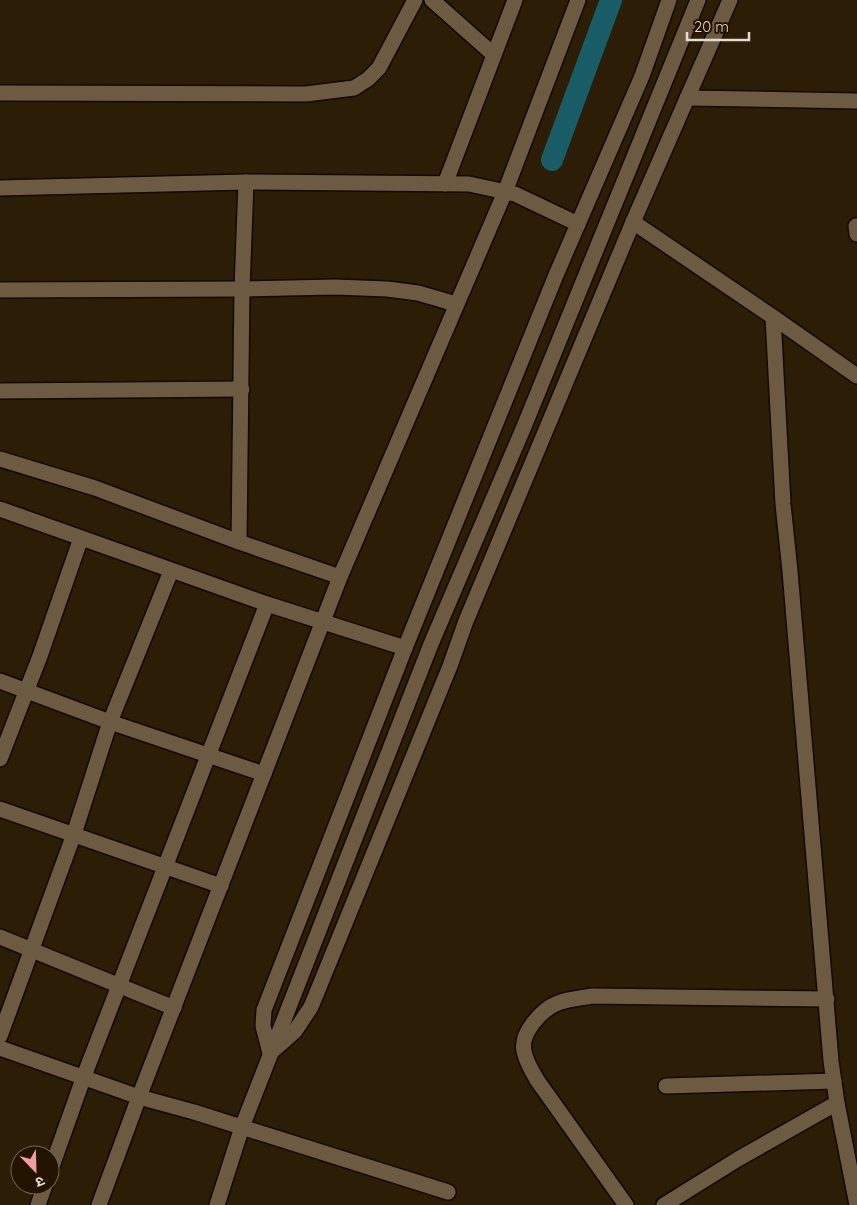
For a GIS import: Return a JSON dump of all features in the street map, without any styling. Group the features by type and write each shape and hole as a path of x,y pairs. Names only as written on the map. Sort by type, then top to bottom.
{"street":[{"path":"0,93 306,94 354,88 368,79 379,68 415,0"},
{"path":"432,0 494,55"},
{"path":"445,184 515,0"},
{"path":"99,1205 145,1098 174,1008 264,774 329,624 340,577 456,304 510,193 578,0"},
{"path":"270,1053 263,1026 264,1010 405,648 578,224 642,76 670,0"},
{"path":"218,1205 242,1126 431,644 527,420 698,0"},
{"path":"270,1053 295,1031 311,1008 450,666 466,621 633,222 730,0"},
{"path":"687,98 857,102"},
{"path":"0,188 246,182 469,184 510,193 551,210 578,224"},
{"path":"239,542 242,289 246,182"},
{"path":"633,222 857,376"},
{"path":"0,290 335,287 386,289 418,293 456,304"},
{"path":"773,317 783,504 834,1081 854,1202"},
{"path":"0,391 242,390"},
{"path":"0,459 95,488 239,542 340,577"},
{"path":"0,509 267,604 405,648"},
{"path":"0,759 81,538"},
{"path":"0,1036 74,834 110,722 171,571"},
{"path":"60,1145 164,867 267,604"},
{"path":"0,681 110,722 264,774"},
{"path":"0,809 221,886"},
{"path":"0,937 174,1008"},
{"path":"626,1205 537,1080 528,1064 523,1049 529,1029 543,1011 558,1003 592,996 827,999"},
{"path":"0,1048 145,1098 242,1126 448,1192"},
{"path":"666,1086 834,1081"},
{"path":"664,1205 738,1159 837,1103"}],"waterway":[{"path":"552,160 611,0"}]}
